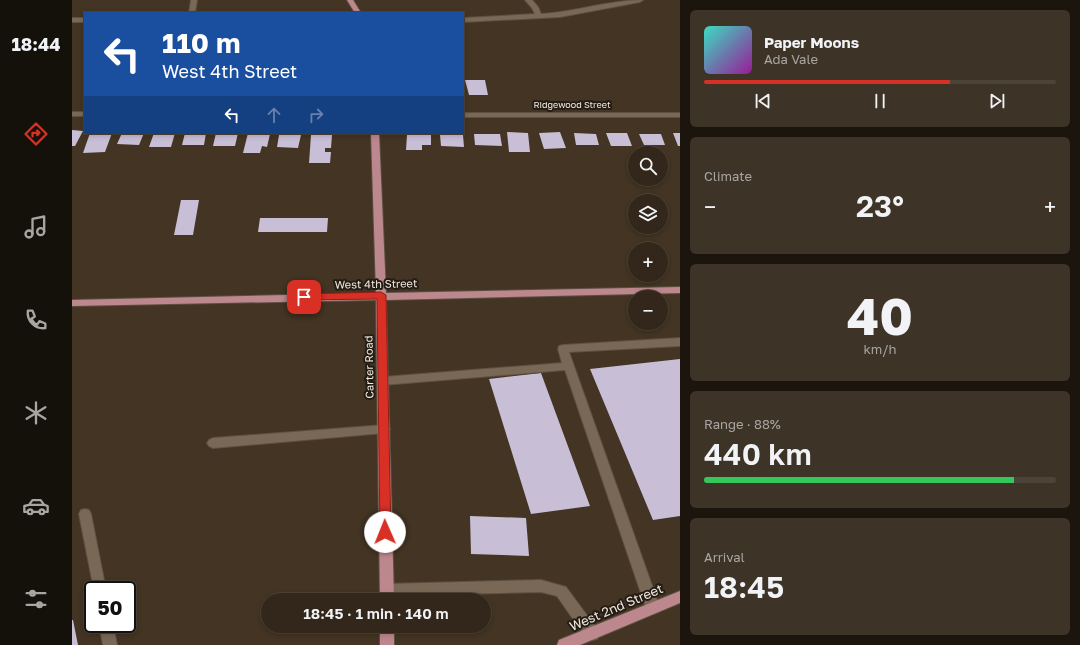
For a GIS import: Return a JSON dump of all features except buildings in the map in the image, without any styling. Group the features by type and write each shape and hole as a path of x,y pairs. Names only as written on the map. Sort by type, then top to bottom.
{"main road":[{"path":"350,0 357,12"},
{"name":"Carter Road","path":"374,134 381,295 386,593"},
{"name":"West 4th Street","path":"72,303 381,295 680,290"},
{"name":"West 2nd Street","path":"564,645 680,597"},
{"path":"387,633 387,645"}],"street":[{"path":"192,12 194,0"},
{"path":"528,0 535,7 539,17"},
{"path":"464,20 539,17 587,11 640,0"},
{"path":"72,20 84,20"},
{"path":"72,114 84,114"},
{"name":"Ridgewood Street","path":"464,115 680,115"},
{"path":"654,608 563,349 680,342"},
{"path":"383,381 569,366"},
{"path":"213,443 384,429"},
{"path":"86,514 98,581"},
{"path":"420,593 541,586 561,591 592,634"},
{"path":"108,633 110,645"}],"route":[{"path":"304,297 381,295 385,532"}]}
